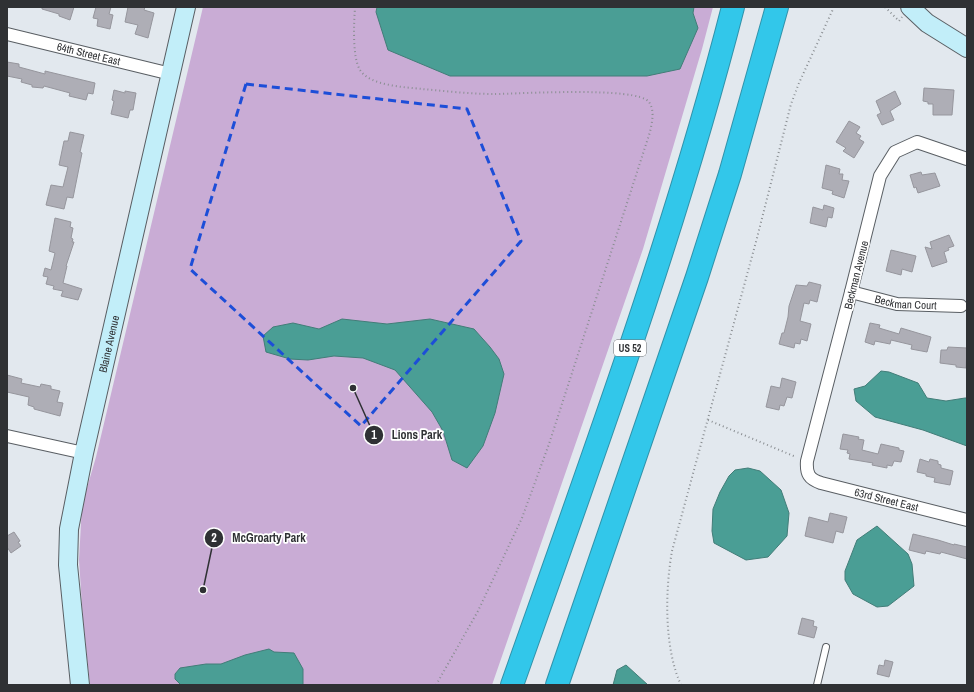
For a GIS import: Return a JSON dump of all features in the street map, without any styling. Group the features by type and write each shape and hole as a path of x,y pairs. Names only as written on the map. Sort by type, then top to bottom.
{"highway":[{"name":"US 52","path":"512,685 594,453 673,217 733,7"},
{"path":"557,685 700,269 730,174 776,7"}],"street":[{"name":"Blaine Avenue","path":"80,685 68,566 69,529 84,453 186,7"},
{"path":"910,7 928,23 967,48"},
{"name":"64th Street East","path":"7,34 171,74"},
{"name":"Beckman Avenue","path":"808,474 806,468 807,461 880,176 895,152 917,142 967,158"},
{"name":"Beckman Court","path":"851,292 897,304 961,306"},
{"path":"7,436 84,453"},
{"name":"63rd Street East","path":"808,474 813,480 821,483 967,520"}],"lane":[{"path":"817,685 826,647"}],"path":[{"path":"355,7 354,47 359,69 376,82 395,87 492,94 557,92 621,93 639,96 649,102 653,112 650,132 636,176 549,444 522,518 478,611 436,685"},
{"path":"681,685 673,664 670,644 667,599 668,576 672,551 755,246 791,104 834,7"},
{"path":"708,420 807,461"}],"highlighted area":[{"path":"246,84 467,109 521,241 361,426 190,269"}],"shaded area":[{"path":"203,7 713,7 643,249 492,685 90,685 83,620 79,560 82,505 96,457"},
{"path":"377,7 694,7 693,13 698,28 680,69 647,76 450,76 388,50 376,12"},
{"path":"342,319 387,324 430,319 474,329 490,347 499,359 504,374 495,413 483,446 467,468 452,460 443,431 432,412 395,370 363,358 334,356 308,360 290,359 266,352 263,336 273,327 293,323 319,329"},
{"path":"881,371 889,372 918,383 927,398 946,401 967,398 967,446 923,430 875,417 856,401 854,389 865,386"},
{"path":"748,468 760,471 781,490 789,513 787,536 768,557 746,560 714,543 712,531 713,509 729,476 735,470"},
{"path":"877,526 908,554 912,564 914,586 888,606 877,607 853,594 845,580 845,571 857,540"},
{"path":"269,649 274,652 294,653 303,669 303,685 181,685 175,679 175,674 180,668 206,664 221,664 245,655"},
{"path":"626,665 648,685 613,685 617,670"}],"building":[{"path":"42,7 74,7 70,20 59,16 59,14 42,9"},
{"path":"96,7 111,7 109,14 113,15 110,29 97,26 98,19 93,18"},
{"path":"128,7 145,7 144,10 154,13 148,38 135,34 138,25 125,22"},
{"path":"7,62 19,64 19,67 45,74 45,71 95,83 93,94 88,93 86,100 69,96 70,93 44,86 43,88 32,87 32,85 21,82 22,79 7,76"},
{"path":"924,88 954,90 952,115 933,115 933,104 928,104 928,102 923,101"},
{"path":"114,90 125,93 125,91 136,93 133,110 130,110 128,118 111,114 114,101 112,100"},
{"path":"895,91 901,104 890,111 894,120 882,125 877,115 881,113 876,101"},
{"path":"849,121 860,127 856,133 861,136 859,139 864,142 854,158 843,151 846,148 836,142"},
{"path":"70,132 84,135 73,198 67,197 64,209 46,205 51,185 63,187 68,167 59,165 64,141 68,141"},
{"path":"826,165 840,169 839,174 843,174 842,180 849,181 844,198 832,194 833,191 822,188"},
{"path":"921,172 922,175 935,173 940,186 918,193 916,187 914,188 910,175"},
{"path":"824,205 834,208 832,218 828,217 826,227 810,223 813,207 823,210"},
{"path":"55,218 71,222 70,227 73,228 71,238 73,239 72,242 74,242 66,266 63,283 82,289 78,300 61,296 63,291 53,289 54,286 46,284 48,277 43,276 45,268 51,270 55,253 49,251"},
{"path":"949,235 954,246 948,248 949,250 944,252 947,262 932,267 925,247 932,249 930,242"},
{"path":"891,250 916,256 912,272 902,269 901,275 886,271"},
{"path":"809,282 821,285 817,302 810,300 809,304 804,303 800,321 811,324 807,341 801,339 800,344 795,343 794,348 779,344 782,333 784,333 789,306 796,285 807,286"},
{"path":"870,323 880,325 879,328 899,334 901,328 931,337 927,352 911,349 912,345 891,340 890,344 875,341 874,345 865,342"},
{"path":"948,347 967,348 966,368 940,363 941,350 947,350"},
{"path":"7,375 22,379 21,383 40,387 41,384 51,386 51,389 60,391 57,402 63,403 60,416 34,409 34,407 28,405 29,397 7,392"},
{"path":"782,378 796,382 792,398 787,397 784,406 780,405 779,410 766,407 771,386 780,388"},
{"path":"843,434 859,437 858,439 864,440 862,450 878,454 881,444 899,448 899,450 904,451 901,462 894,461 892,466 887,465 887,468 872,465 873,463 849,459 850,454 847,453 848,450 840,449"},
{"path":"920,459 929,462 930,459 938,461 941,468 953,471 950,485 934,482 935,478 917,472"},
{"path":"830,513 847,517 843,533 836,531 833,543 805,536 809,517 828,522"},
{"path":"14,532 20,541 18,542 21,546 11,553 7,547 7,536"},
{"path":"913,534 967,547 967,559 941,552 940,554 926,551 925,554 909,550"},
{"path":"802,618 814,621 813,626 817,627 814,638 798,634"},
{"path":"885,660 893,662 889,677 877,674 879,665 884,666"}],"place":[{"name":"Lions Park","path":"353,388"},
{"name":"McGroarty Park","path":"203,590"}]}
